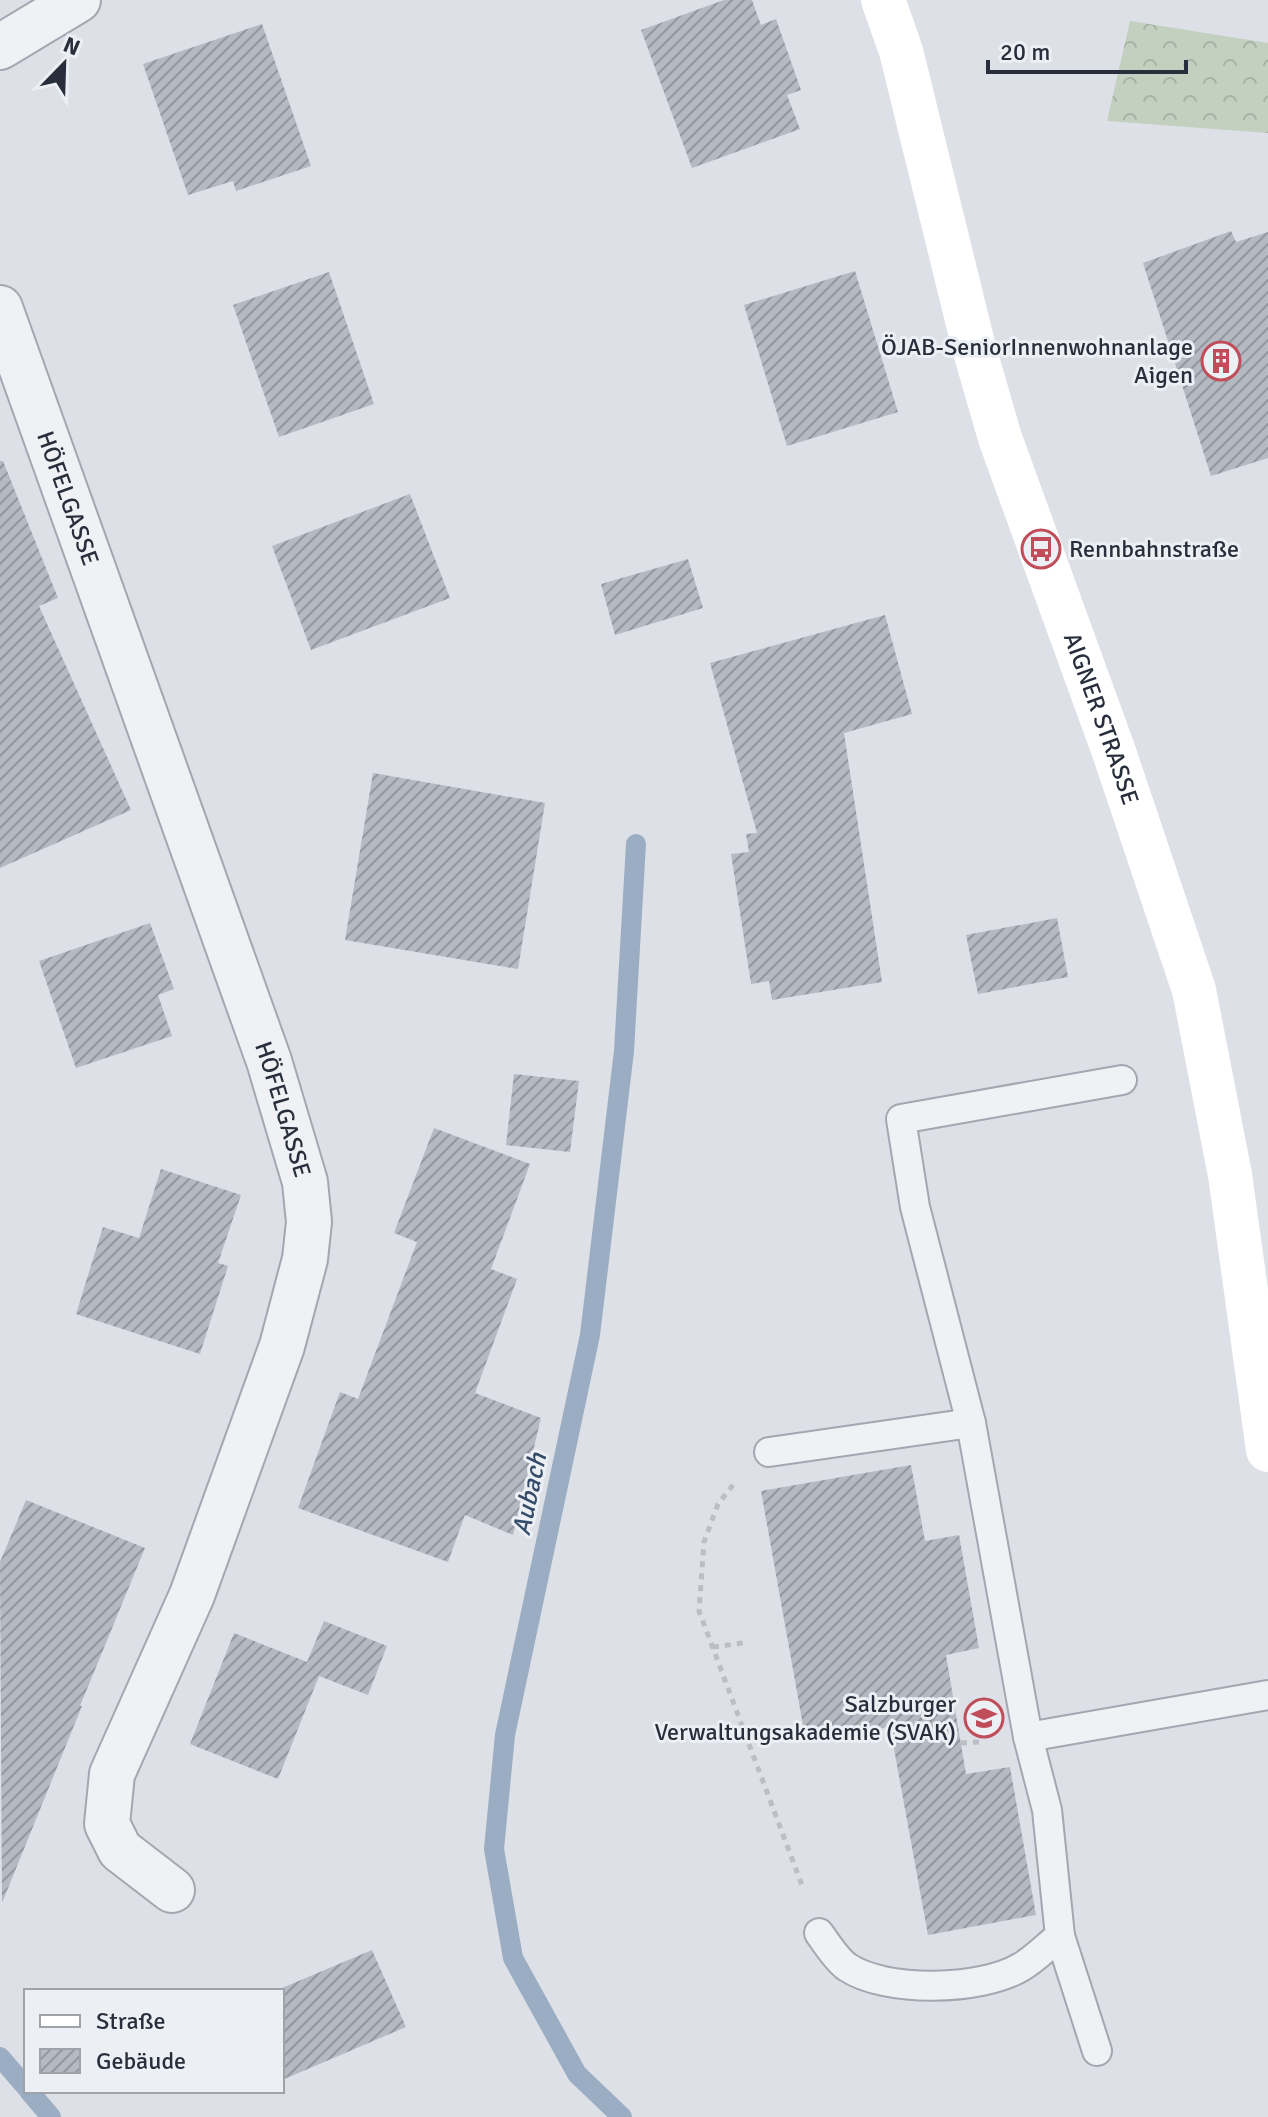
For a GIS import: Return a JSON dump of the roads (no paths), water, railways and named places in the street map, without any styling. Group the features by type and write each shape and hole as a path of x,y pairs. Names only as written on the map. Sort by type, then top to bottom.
{"main road":[{"name":"AIGNER STRASSE","path":"883,0 901,51 974,348 1000,438 1114,752 1194,990 1230,1175 1268,1450"}],"street":[{"path":"0,47 78,0"},
{"name":"HÖFELGASSE","path":"0,308 269,1061 305,1182 309,1222 305,1259 282,1346 192,1595 112,1774 107,1824 120,1850 172,1890"}],"lane":[{"path":"1097,2051 1060,1936 1047,1810 1028,1737 971,1423 915,1207 901,1119 1122,1080"},
{"path":"769,1452 971,1423"},
{"path":"1028,1737 1268,1695"},
{"path":"819,1933 844,1965 872,1979 938,1987 975,1983 1020,1968 1060,1936"}],"waterway":[{"name":"Aubach","path":"622,2117 577,2074 513,1958 494,1849 505,1735 590,1335 624,1051 636,844"},
{"name":"Aubach","path":"0,2057 24,2085"},
{"name":"Aubach","path":"31,2093 51,2117"}],"place":[{"name":"ÖJAB-SeniorInnenwohnanlage Aigen","path":"1221,361"},
{"name":"Rennbahnstraße","path":"1041,549"},
{"name":"Salzburger Verwaltungsakademie (SVAK)","path":"984,1718"}]}
